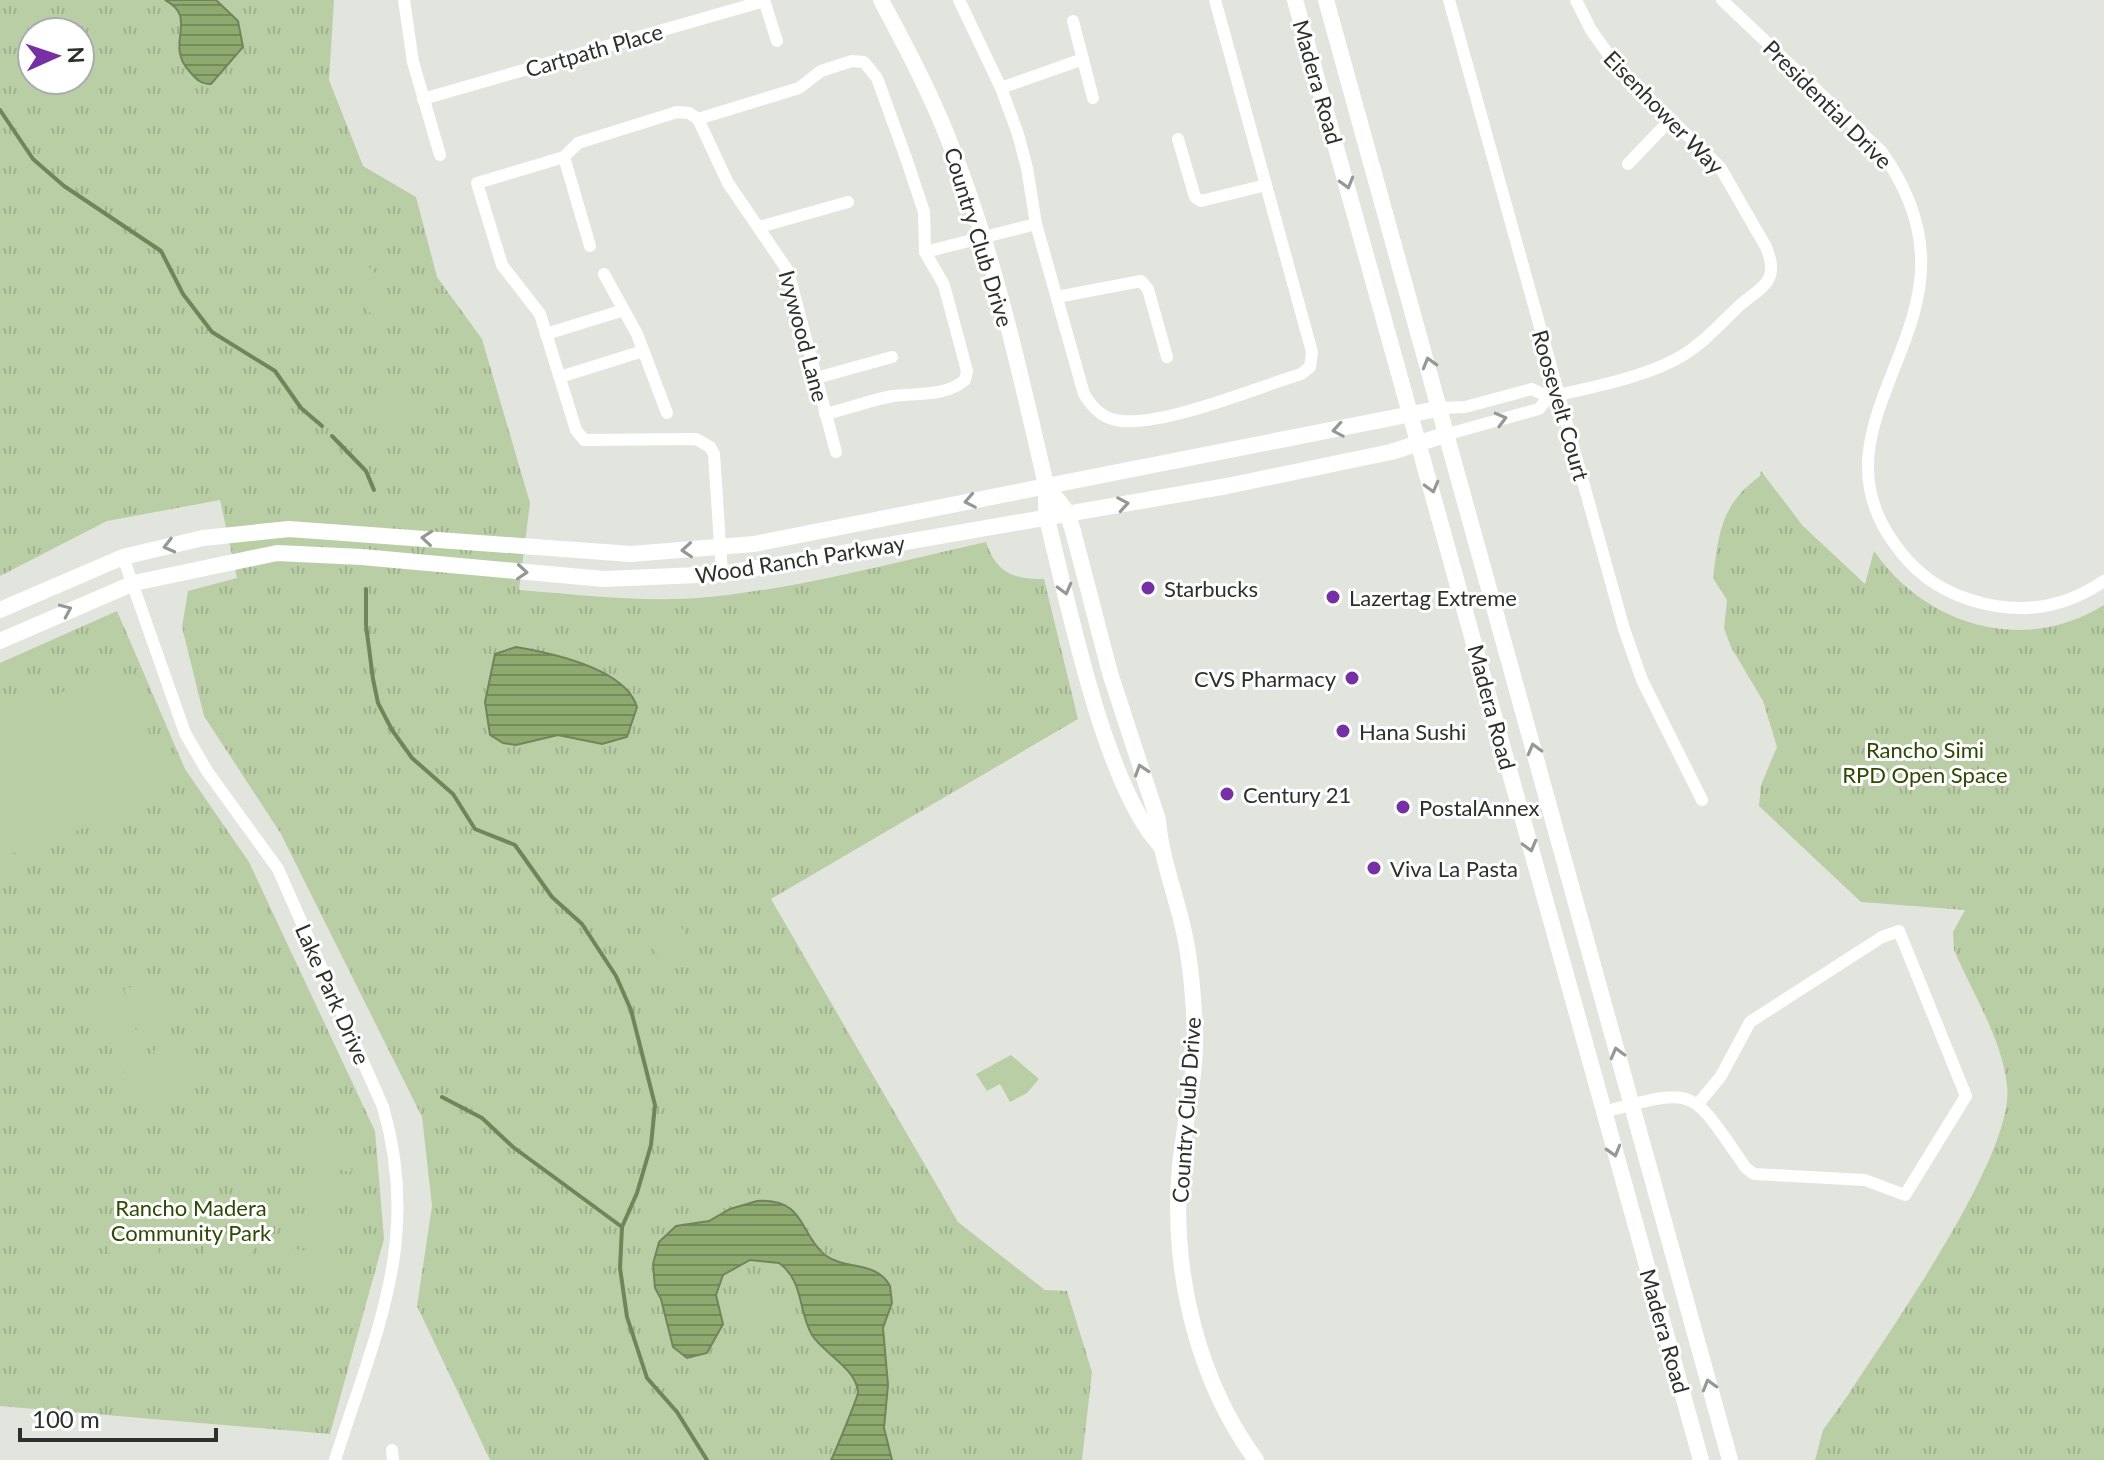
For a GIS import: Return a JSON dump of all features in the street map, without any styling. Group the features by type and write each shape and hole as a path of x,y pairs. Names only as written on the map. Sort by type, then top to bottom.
{"main road":[{"name":"Country Club Drive","path":"881,0 943,126 982,238 1000,295 1046,485 1046,515 1104,731 1146,830 1160,845"},
{"name":"Madera Road","path":"1295,0 1701,1460"},
{"name":"Madera Road","path":"1326,0 1442,408 1730,1460"},
{"name":"Wood Ranch Parkway","path":"0,610 123,557 203,538 289,529 631,554 720,548 754,544 1442,408"},
{"name":"Wood Ranch Parkway","path":"0,641 134,583 277,553 362,557 604,579 722,574 1046,515 1227,486 1448,434"},
{"name":"Country Club Drive","path":"1046,485 1067,512 1110,673 1158,820 1160,845 1185,935 1195,1032 1191,1097 1179,1180 1179,1221 1188,1302 1209,1376 1225,1411 1256,1460"}],"street":[{"path":"404,0 413,62 440,155"},
{"path":"764,0 777,41"},
{"name":"Cartpath Place","path":"423,99 764,0"},
{"path":"959,0 1001,88 1027,168 1036,224 1084,394 1093,408 1107,418 1137,421 1169,415 1301,374 1310,367 1312,352 1215,0"},
{"name":"Roosevelt Court","path":"1449,0 1553,396 1632,655 1702,800"},
{"name":"Eisenhower Way","path":"1576,0 1610,58 1725,175 1766,247 1771,267"},
{"name":"Presidential Drive","path":"1722,0 1881,151 1899,176 1910,202 1918,230 1920,282 1915,308 1874,419 1867,459 1871,497 1889,537 1903,556 1940,588 1995,608 2046,606 2067,601 2104,581"},
{"path":"1073,21 1093,98"},
{"path":"1001,88 1083,59"},
{"path":"722,574 714,454 710,447 696,439 584,440 576,430 534,302 502,265 477,183 564,157 578,143 677,112 689,113 698,119 799,88 821,71 852,61 864,62 877,78 924,212 925,252 944,285 967,371 965,380 959,386 921,396 893,396 825,414"},
{"name":"Ivywood Lane","path":"698,119 728,183 788,271 836,452"},
{"path":"1628,164 1671,119"},
{"path":"1178,139 1195,197 1201,201 1266,185"},
{"path":"564,157 590,246"},
{"path":"759,227 848,202"},
{"path":"925,252 1036,224"},
{"name":"Wood Ranch Parkway","path":"1448,434 1539,409 1553,396 1677,358 1760,293 1771,267"},
{"path":"604,274 643,351 667,413"},
{"path":"1057,297 1141,281 1148,289 1167,357"},
{"path":"546,334 624,310"},
{"path":"560,377 643,351"},
{"path":"816,378 892,357"},
{"name":"Wood Ranch Parkway","path":"1442,408 1465,407 1532,389 1553,396"},
{"name":"Lake Park Drive","path":"123,557 185,733 207,771 278,869 383,1107 394,1144 400,1200 394,1268 335,1460"},
{"path":"1603,1112 1677,1095 1698,1104 1754,1174 1865,1180 1905,1195 1966,1096 1899,931 1882,937 1750,1022 1721,1076 1698,1104"}],"green space":[{"path":"0,0 334,0 329,80 363,166 416,197 437,277 482,339 530,503 519,590 638,599 709,597 814,581 986,542 995,561 1007,572 1023,578 1044,579 1078,719 771,899 958,1222 1045,1290 1067,1291 1092,1372 1082,1460 490,1460 417,1306 432,1206 422,1117 281,834 204,716 182,627 188,591 237,578 220,500 107,521 0,576"},
{"path":"354,260 374,271 383,285 389,308 382,320 369,312 358,294 351,275"},
{"path":"403,382 421,403 422,418 385,414 376,407 378,392"},
{"name":"Rancho Simi RPD Open Space","path":"1761,471 1803,526 1865,584 1874,551 1896,577 1921,598 1949,614 1978,625 2010,630 2042,628 2073,620 2104,605 2104,1460 1815,1460 1823,1430 1919,1287 1971,1197 1992,1154 2004,1116 2007,1085 1993,1033 1954,950 1953,932 1965,910 1861,902 1759,806 1761,785 1777,747 1763,701 1731,647 1724,628 1727,600 1713,578 1724,520 1737,498 1760,476"},
{"name":"Rancho Madera Community Park","path":"117,611 185,769 249,862 375,1131 384,1239 330,1434 0,1406 0,663"},
{"path":"464,641 476,647 488,661 487,676 479,684 467,685 459,678 459,651"},
{"path":"972,670 990,673 996,685 977,706 965,709 958,703 960,686"},
{"path":"120,672 131,682 172,796 0,858 0,714"},
{"path":"669,918 680,923 693,956 687,968 673,966 646,944 648,926"},
{"path":"150,978 172,1022 146,1035 124,990"},
{"path":"118,994 140,1038 113,1051 91,1006"},
{"path":"180,1038 202,1083 175,1096 153,1051"},
{"path":"148,1054 170,1099 144,1112 122,1067"},
{"path":"1011,1055 1039,1079 1027,1093 1010,1102 1000,1084 987,1091 976,1074"},
{"path":"308,1142 354,1151 351,1172 305,1164"},
{"path":"302,1177 348,1186 344,1207 298,1199"},
{"path":"214,1198 260,1206 256,1228 210,1220"},
{"path":"296,1213 341,1221 338,1242 292,1234"},
{"path":"208,1233 253,1241 249,1263 204,1255"},
{"path":"158,1234 159,1265 110,1267 110,1236"},
{"path":"290,1248 335,1256 332,1277 286,1269"},
{"path":"750,1292 757,1295 769,1309 766,1333 754,1341 742,1328 742,1300"}],"shaded area":[{"path":"165,0 216,0 238,21 243,47 211,84 197,79 183,62 179,42 180,15"},
{"path":"516,647 567,658 603,672 618,682 630,693 637,707 627,737 602,744 558,735 516,745 503,743 490,735 485,702 495,654"},
{"path":"757,1201 785,1205 800,1219 825,1255 877,1272 890,1286 892,1303 883,1328 888,1385 884,1428 892,1460 831,1460 857,1396 856,1383 812,1335 793,1278 779,1263 750,1260 723,1275 716,1295 723,1324 707,1353 687,1358 673,1347 661,1299 655,1288 653,1264 659,1242 676,1226 709,1221 730,1209"}],"waterway":[{"path":"0,110 33,159 64,186 161,251 183,294 212,332 275,371 301,408 322,426"},
{"path":"332,436 366,471 374,490"},
{"path":"366,589 366,625 373,679 378,703 392,730 412,758 453,794 475,829 515,845 552,897 582,924 616,976 631,1010 655,1105 651,1145 637,1193 622,1227 620,1268 627,1317 647,1378 677,1412 707,1460"},
{"path":"442,1097 482,1118 513,1147 622,1227"}],"place":[{"name":"Starbucks","path":"1148,588"},
{"name":"Lazertag Extreme","path":"1333,597"},
{"name":"CVS Pharmacy","path":"1352,678"},
{"name":"Hana Sushi","path":"1343,731"},
{"name":"Century 21","path":"1227,794"},
{"name":"PostalAnnex","path":"1403,807"},
{"name":"Viva La Pasta","path":"1374,868"}]}
